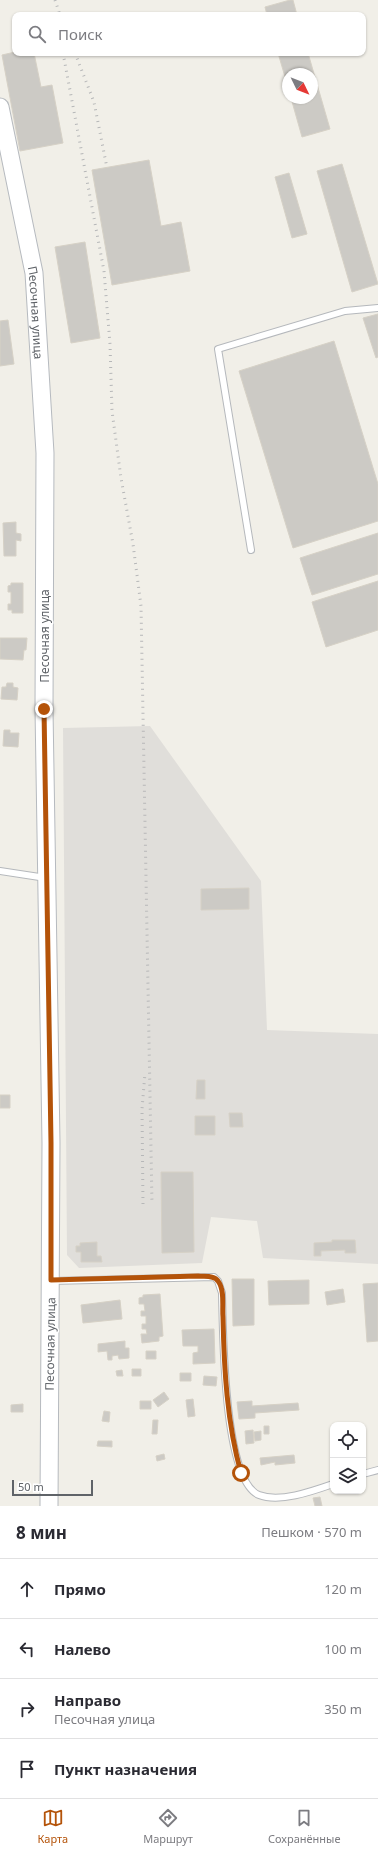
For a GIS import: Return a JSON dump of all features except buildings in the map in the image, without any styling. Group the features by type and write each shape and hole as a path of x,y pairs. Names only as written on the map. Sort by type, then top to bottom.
{"street":[{"name":"Песочная улица","path":"0,107 34,273 45,453 44,709 51,1136 49,1506"}],"lane":[{"path":"251,550 218,349 345,311 378,308"},
{"path":"0,871 46,878"},
{"path":"51,1280 214,1277 218,1281 222,1293 224,1351 228,1399 237,1459 244,1481 252,1491 258,1494 277,1497 295,1495 330,1485"},
{"path":"366,1473 378,1470"}],"shaded area":[{"path":"150,726 261,881 267,1030 378,1034 378,1264 263,1258 257,1221 211,1217 202,1263 79,1268 67,1255 63,728"}],"railway":[{"path":"55,0 59,12"},
{"path":"64,56 104,271 110,344 112,411 121,478 133,544 141,606 152,1204"},
{"path":"76,56 94,102 107,168"},
{"path":"143,1204 142,1109 145,1073"}],"route":[{"path":"44,709 51,1143 51,1280 198,1276 214,1277 218,1281 221,1286 222,1293 224,1351 232,1435 241,1473"}]}
